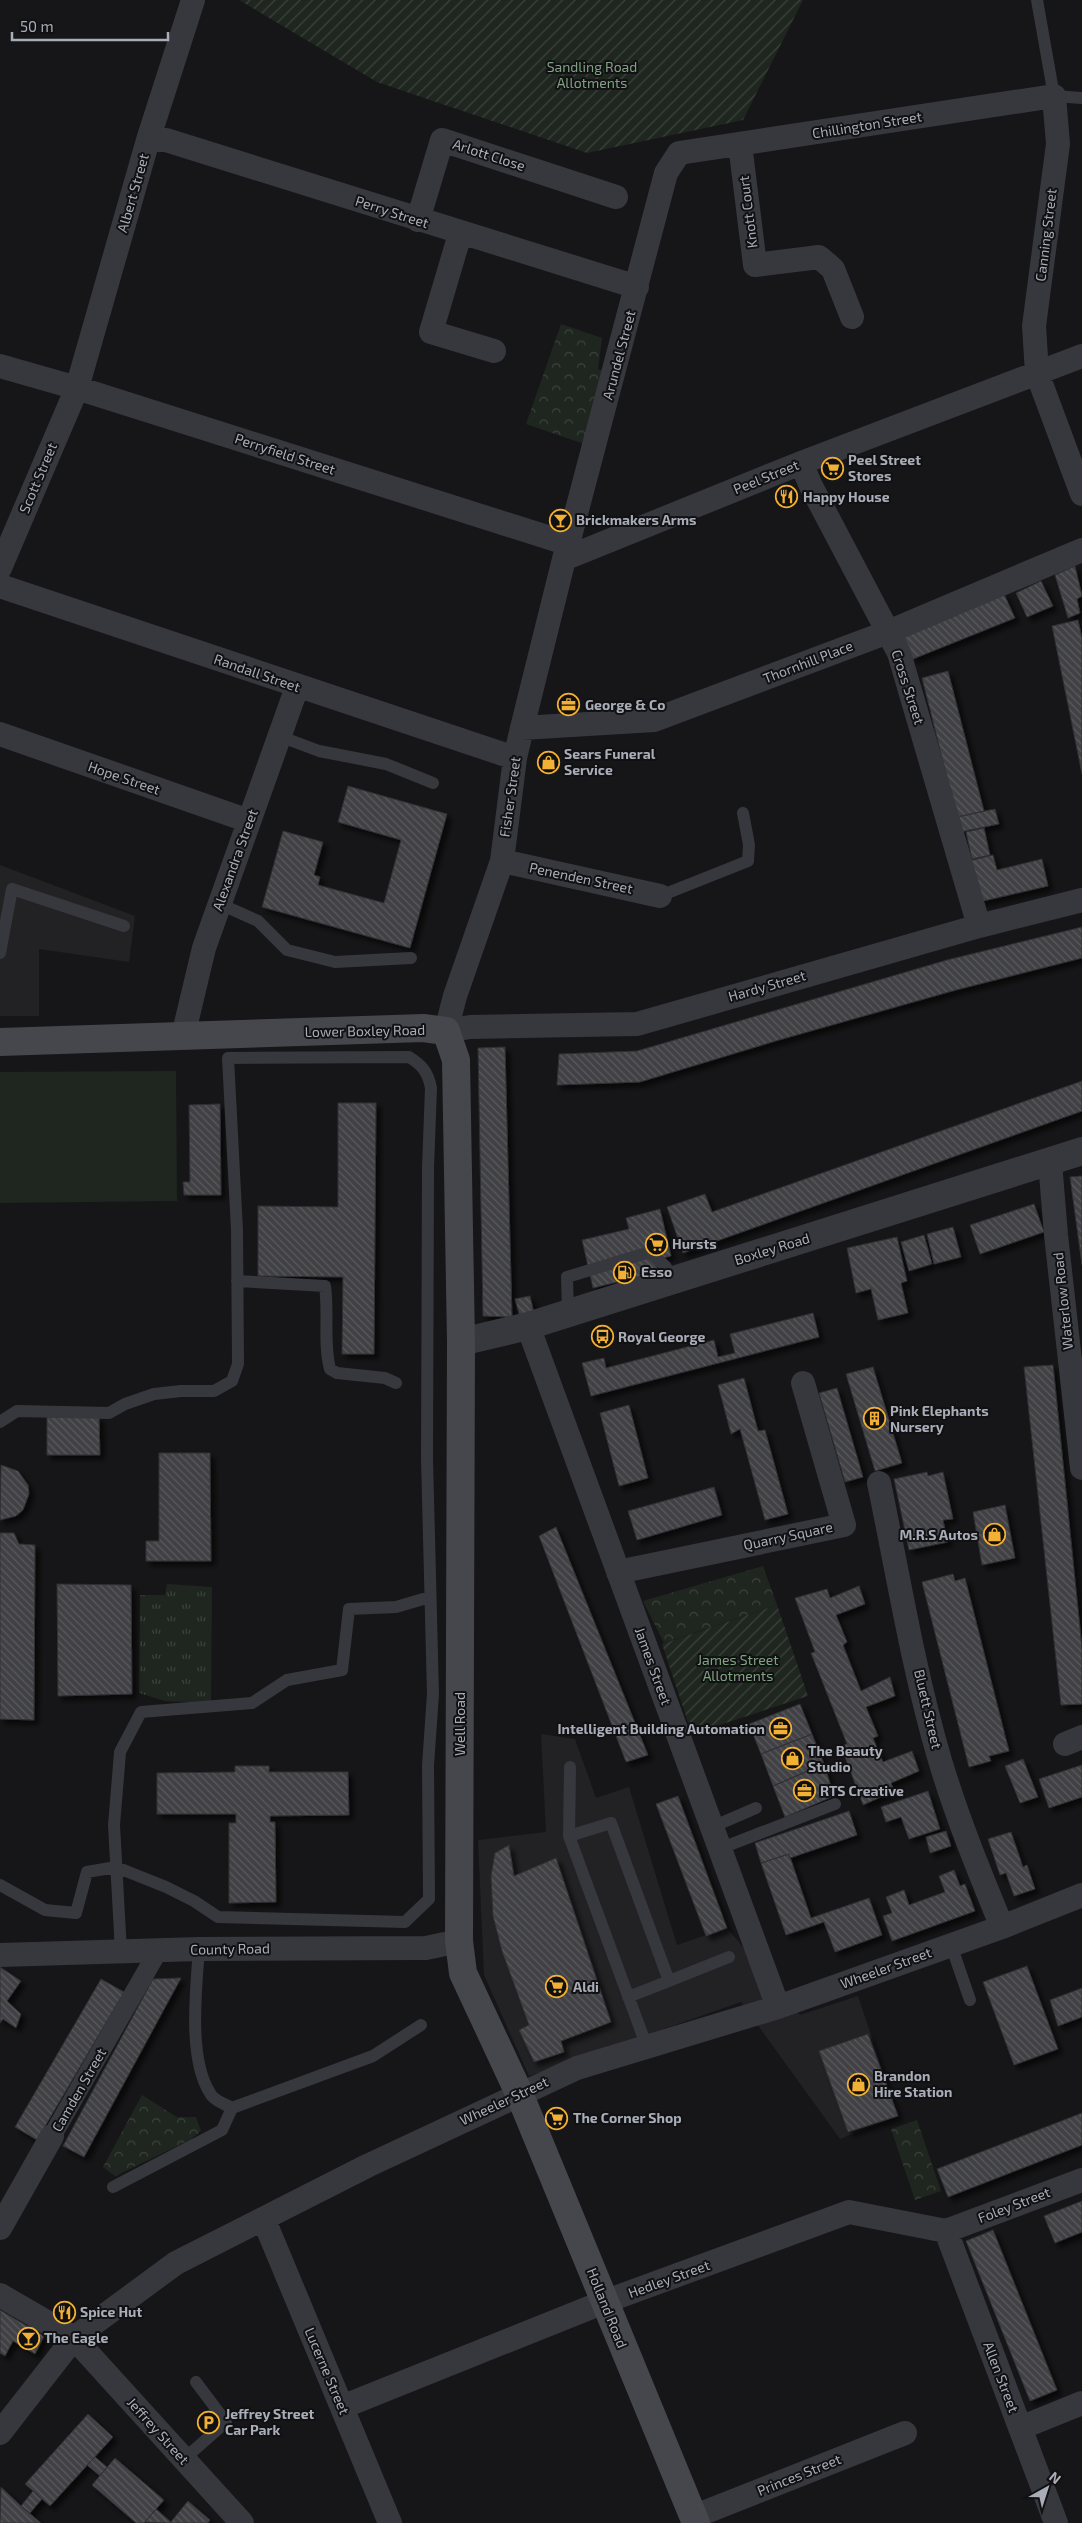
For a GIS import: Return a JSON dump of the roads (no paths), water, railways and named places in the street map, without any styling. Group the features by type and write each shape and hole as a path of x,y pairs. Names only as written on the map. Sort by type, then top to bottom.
{"main road":[{"name":"Lower Boxley Road","path":"0,1042 423,1028 446,1031 456,1060 461,1342"},
{"name":"Well Road","path":"461,1342 459,1941 463,1973 519,2093"},
{"name":"Holland Road","path":"519,2093 694,2520"}],"street":[{"name":"Albert Street","path":"77,388 148,140 194,0"},
{"name":"Chillington Street","path":"679,154 1054,96"},
{"name":"Canning Street","path":"1054,96 1058,144 1034,326 1037,373 1082,494"},
{"name":"Perry Street","path":"148,140 166,140 460,234 637,287"},
{"name":"Arlott Close","path":"418,220 442,140 616,196"},
{"name":"Knott Court","path":"740,144 754,265 819,257 833,269 852,317"},
{"name":"Arundel Street","path":"566,552 666,173 679,154"},
{"path":"460,234 431,332 494,351"},
{"name":"Peel Street","path":"566,552 1082,356"},
{"name":"Perryfield Street","path":"0,366 77,388 566,552"},
{"name":"Scott Street","path":"0,568 77,388"},
{"name":"Cross Street","path":"802,463 811,486 898,653 978,926"},
{"name":"Thornhill Place","path":"522,728 654,720 888,632 1082,550"},
{"name":"Fisher Street","path":"446,1031 455,996 502,861 515,758 566,552"},
{"name":"Randall Street","path":"0,586 515,758"},
{"name":"Alexandra Street","path":"184,1036 204,948 297,686"},
{"name":"Hope Street","path":"0,734 249,821"},
{"name":"Penenden Street","path":"502,861 660,896"},
{"name":"Hardy Street","path":"446,1031 494,1027 638,1024 978,926 1082,900"},
{"name":"Boxley Road","path":"461,1342 528,1326 1082,1151"},
{"name":"Waterlow Road","path":"1050,1162 1056,1235 1082,1468"},
{"name":"James Street","path":"528,1326 778,2007"},
{"name":"Quarry Square","path":"618,1572 844,1525 803,1383"},
{"name":"Bluett Street","path":"879,1483 919,1674 939,1756 972,1854 1002,1927"},
{"name":"Wheeler Street","path":"0,2434 74,2338 176,2263 264,2220 367,2166 519,2093 577,2068 778,2007 1002,1927 1082,1895"},
{"name":"County Road","path":"0,1955 199,1949 426,1948 459,1941"},
{"name":"Camden Street","path":"0,2228 158,1951"},
{"name":"Foley Street","path":"946,2231 1082,2180"},
{"name":"Hedley Street","path":"342,2407 604,2302 849,2212 946,2231"},
{"name":"Lucerne Street","path":"264,2220 390,2523"},
{"name":"Allen Street","path":"946,2231 1056,2523"},
{"name":"Jeffrey Street","path":"0,2295 74,2338 242,2523"},
{"path":"1020,2428 1082,2403"},
{"name":"Princes Street","path":"694,2520 905,2432"}],"lane":[{"path":"1037,0 1054,96 1082,98"},
{"path":"279,736 319,751 386,764 433,783"},
{"path":"660,896 748,861 749,845 743,813"},
{"path":"0,954 12,889 124,926"},
{"path":"220,904 258,921 287,950 335,962 411,958"},
{"path":"0,1422 17,1411 109,1413 125,1404 154,1394 181,1391 214,1391 232,1381 238,1364 237,1281 228,1058 409,1056 421,1064 429,1076 430,1088 427,1449 433,1694 428,1765 429,1899 405,1922 218,1918 194,1900 166,1886 116,1866 87,1872 76,1912 45,1910 0,1885"},
{"path":"237,1281 325,1286 327,1302 325,1352 330,1369 336,1373 385,1378 396,1383"},
{"path":"121,1952 114,1825 120,1752 141,1712 252,1703 287,1680 342,1670 349,1609 396,1607 430,1597"},
{"path":"570,1767 569,1836 646,2047"},
{"path":"715,1838 835,1804"},
{"path":"715,1838 756,1808"},
{"path":"569,1836 611,1823 669,1981"},
{"path":"951,1945 970,2000"},
{"path":"199,1949 194,2007 200,2068 210,2095 232,2108"},
{"path":"628,1997 729,1957"},
{"path":"113,2187 222,2130 232,2108 373,2056 421,2025"},
{"path":"184,2459 226,2422 196,2382"}],"place":[{"name":"Peel Street Stores","path":"832,468"},
{"name":"Happy House","path":"787,497"},
{"name":"Brickmakers Arms","path":"560,520"},
{"name":"George & Co","path":"569,705"},
{"name":"Sears Funeral Service","path":"548,762"},
{"name":"Hursts","path":"656,1244"},
{"name":"Esso","path":"625,1272"},
{"name":"Royal George","path":"602,1337"},
{"name":"Pink Elephants Nursery","path":"874,1419"},
{"name":"M.R.S Autos","path":"994,1535"},
{"name":"Intelligent Building Automation","path":"781,1729"},
{"name":"The Beauty Studio","path":"792,1759"},
{"name":"RTS Creative","path":"804,1791"},
{"name":"Aldi","path":"557,1987"},
{"name":"Brandon Hire Station","path":"858,2084"},
{"name":"The Corner Shop","path":"557,2118"},
{"name":"Spice Hut","path":"64,2312"},
{"name":"The Eagle","path":"28,2338"},
{"name":"Jeffrey Street Car Park","path":"209,2422"}],"park label":[{"name":"Sandling Road Allotments","path":"592,76"},
{"name":"James Street Allotments","path":"738,1668"}]}
